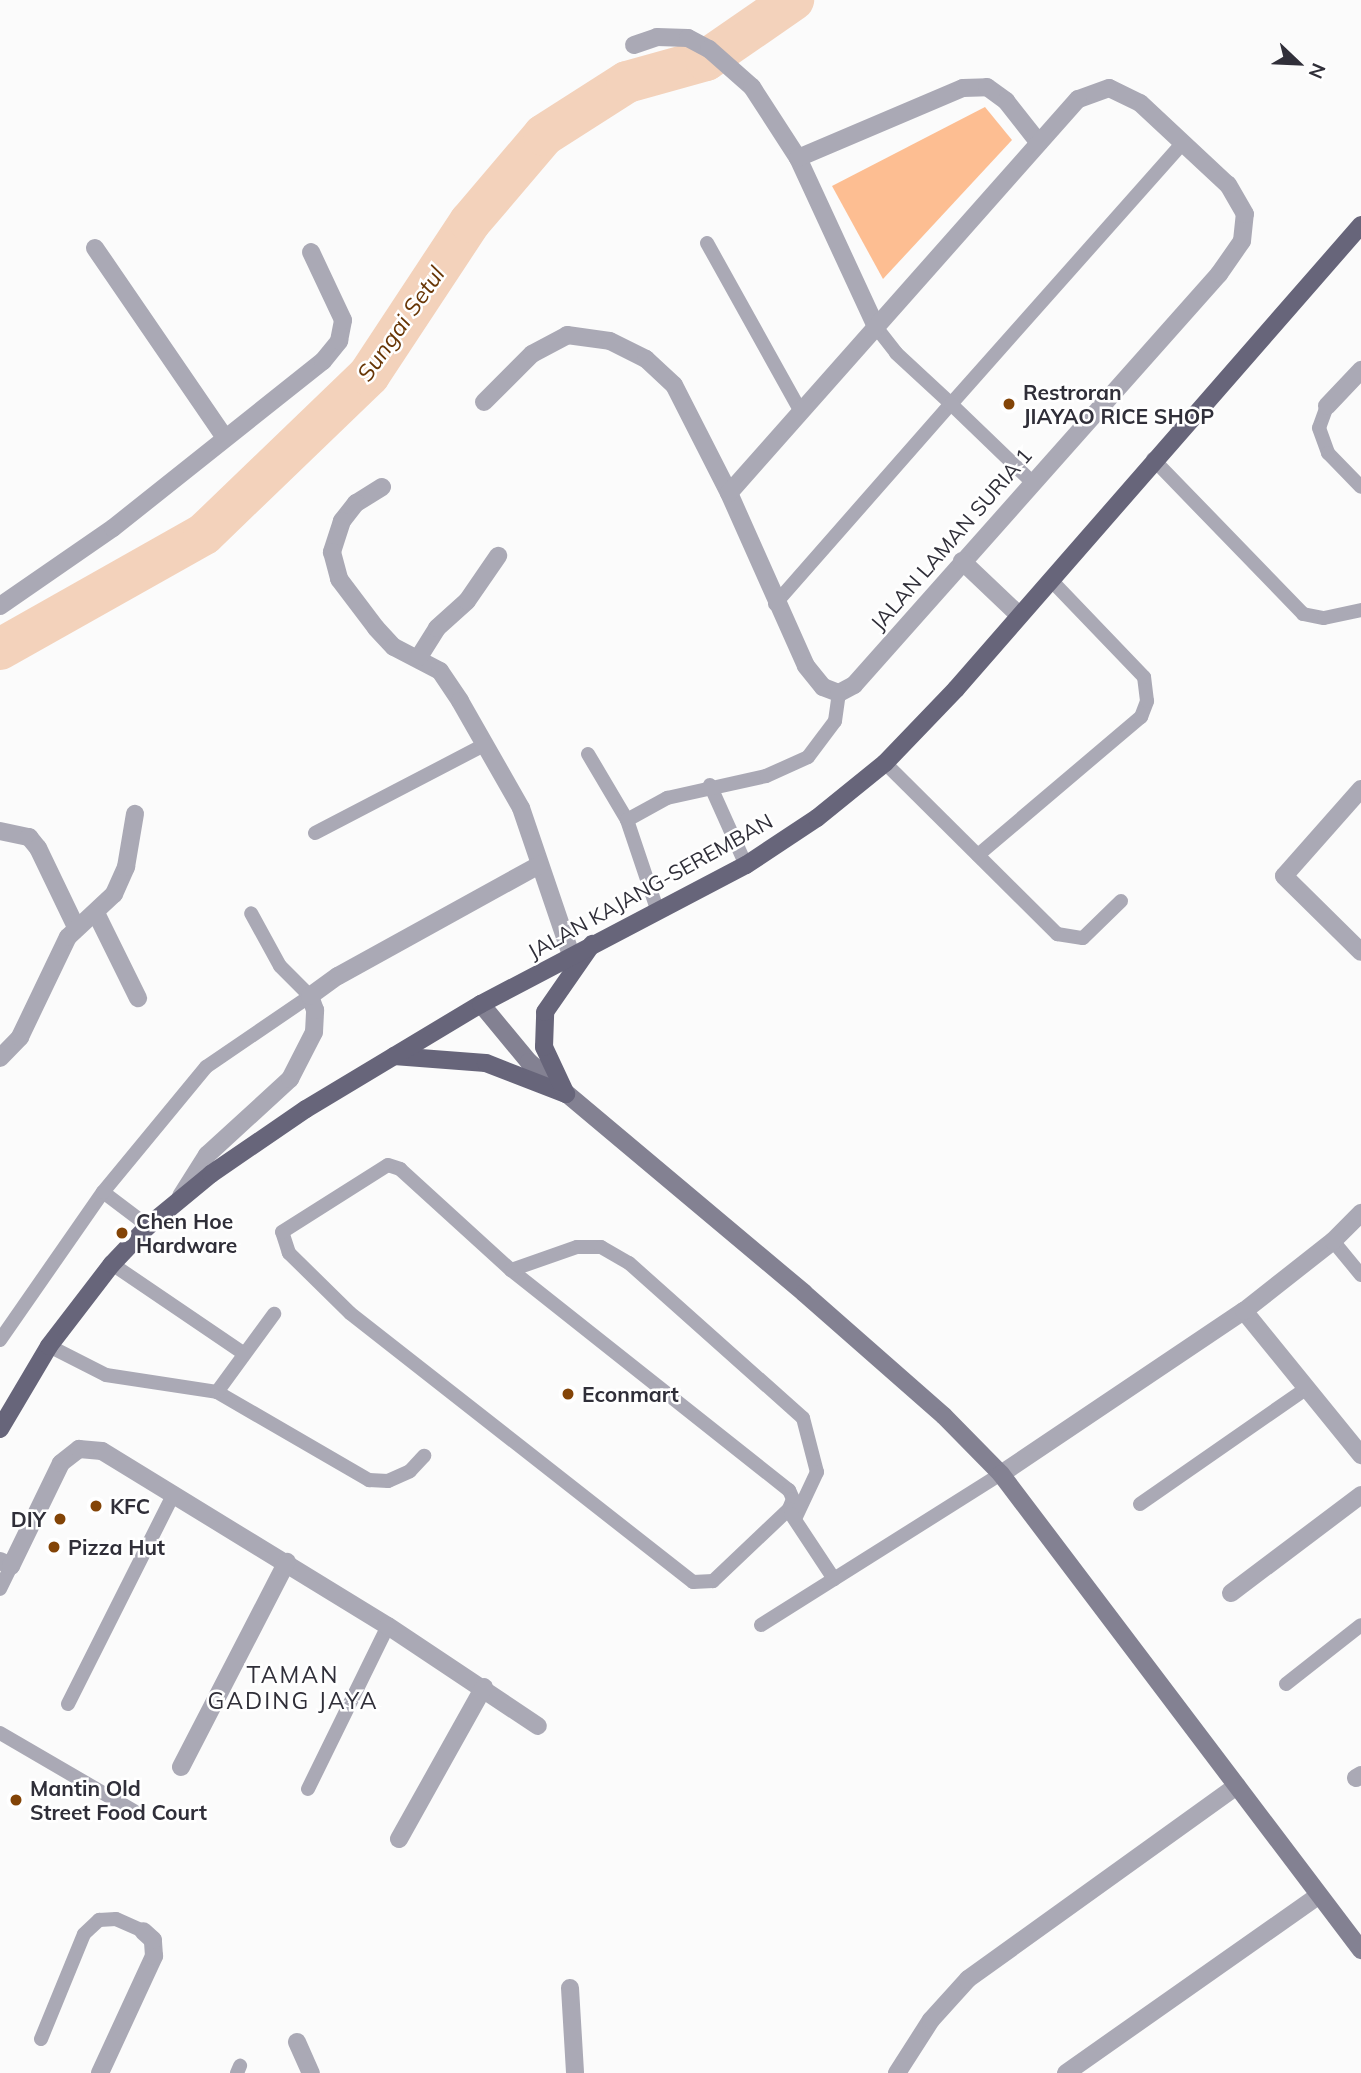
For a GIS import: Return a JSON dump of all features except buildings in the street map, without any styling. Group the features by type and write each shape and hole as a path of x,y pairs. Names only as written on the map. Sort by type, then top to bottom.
{"main road":[{"name":"JALAN KAJANG-SEREMBAN","path":"3,1417 49,1346 112,1264 148,1226 179,1199 306,1109 481,1004 746,864 817,818 885,762 1051,580 1153,459 1361,225"},
{"path":"566,1094 544,1046 545,1012 592,944"},
{"path":"481,1004 529,1062 804,1293 944,1416 1001,1474 1361,1950"},
{"path":"394,1056 486,1063 566,1094"}],"street":[{"path":"634,45 675,35 709,49 752,86 798,159 876,327"},
{"path":"798,159 963,88 987,87 1006,101 1039,143"},
{"path":"729,493 1078,99 1109,88 1140,103 1184,143"},
{"name":"JALAN LAMAN SURIA 1","path":"839,693 854,685 1031,481 1219,274 1242,241 1245,214 1228,185 1184,143"},
{"path":"95,248 225,438"},
{"path":"0,606 102,536 323,361 339,341 343,320 310,252"},
{"path":"484,402 533,354 567,335 610,341 646,359 674,385 729,493 775,604 806,666 823,687 839,693"},
{"path":"1327,406 1361,370"},
{"path":"382,487 356,503 342,521 332,552 339,579 394,647 419,657 440,671 521,808 571,955"},
{"path":"419,657 437,628 467,601 498,556"},
{"path":"962,561 1019,615"},
{"path":"1361,789 1284,876 1361,952"},
{"path":"0,1058 20,1037 76,927 96,913 114,894 126,867 135,814"},
{"path":"0,831 13,831 33,842 76,927"},
{"path":"179,1199 207,1155 290,1079 314,1032 315,1010 310,996 338,976 539,865"},
{"path":"96,913 138,998"},
{"path":"1001,1474 1244,1311 1333,1241 1361,1213"},
{"path":"1244,1311 1361,1455"},
{"path":"5,1563 61,1463 79,1449 102,1451 388,1626 484,1687 538,1726"},
{"path":"1231,1593 1361,1495"},
{"path":"181,1767 286,1562"},
{"path":"399,1839 484,1687"},
{"path":"897,2073 931,2020 968,1979 1237,1786"},
{"path":"1066,2073 1319,1895"},
{"path":"100,2073 154,1956 153,1941 143,1931"},
{"path":"570,1988 575,2073"},
{"path":"297,2042 311,2073"}],"lane":[{"path":"775,604 1184,143"},
{"path":"707,243 801,412"},
{"path":"876,327 896,353 1031,481"},
{"path":"1327,406 1319,428 1328,453 1361,487"},
{"path":"1153,459 1303,614 1324,618 1361,610"},
{"path":"978,855 1141,717 1147,701 1144,677 1051,580"},
{"path":"627,820 667,798 710,785 766,776 808,757 835,721 839,693"},
{"path":"315,833 484,745"},
{"path":"588,754 627,820 657,909"},
{"path":"885,762 1058,934 1083,938 1121,901"},
{"path":"710,785 746,864"},
{"path":"0,1340 103,1192 206,1067 310,996 280,966 251,913"},
{"path":"511,1269 577,1247 601,1247 629,1263 803,1418 817,1472 792,1514 713,1581 693,1582 351,1313 289,1253 282,1232 388,1165 394,1166 511,1269 789,1490 793,1499 792,1514 834,1579"},
{"path":"103,1192 148,1226"},
{"path":"1333,1241 1361,1275"},
{"path":"112,1264 243,1353"},
{"path":"217,1392 274,1314"},
{"path":"49,1346 106,1375 217,1392 369,1480 388,1481 410,1471 425,1456"},
{"path":"1140,1504 1307,1388"},
{"path":"761,1625 1001,1474"},
{"path":"68,1704 174,1493"},
{"path":"0,1589 5,1563"},
{"path":"1286,1684 1361,1625"},
{"path":"308,1789 388,1626"},
{"path":"0,1733 134,1811"},
{"path":"41,2039 84,1934 99,1920 116,1919 143,1931"}],"shaded area":[{"path":"985,107 1012,140 883,279 832,186"}],"waterway":[{"name":"Sungai Setul","path":"0,649 204,534 369,375 470,222 544,135 627,82 706,60 793,0"}],"place":[{"name":"Restroran JIAYAO RICE SHOP","path":"1009,404"},
{"name":"Chen Hoe Hardware","path":"122,1233"},
{"name":"Econmart","path":"568,1394"},
{"name":"KFC","path":"96,1506"},
{"name":"DIY","path":"60,1519"},
{"name":"Pizza Hut","path":"54,1547"},
{"name":"Mantin Old Street Food Court","path":"16,1800"}],"district":[{"name":"TAMAN GADING JAYA","path":"293,1688"}]}
